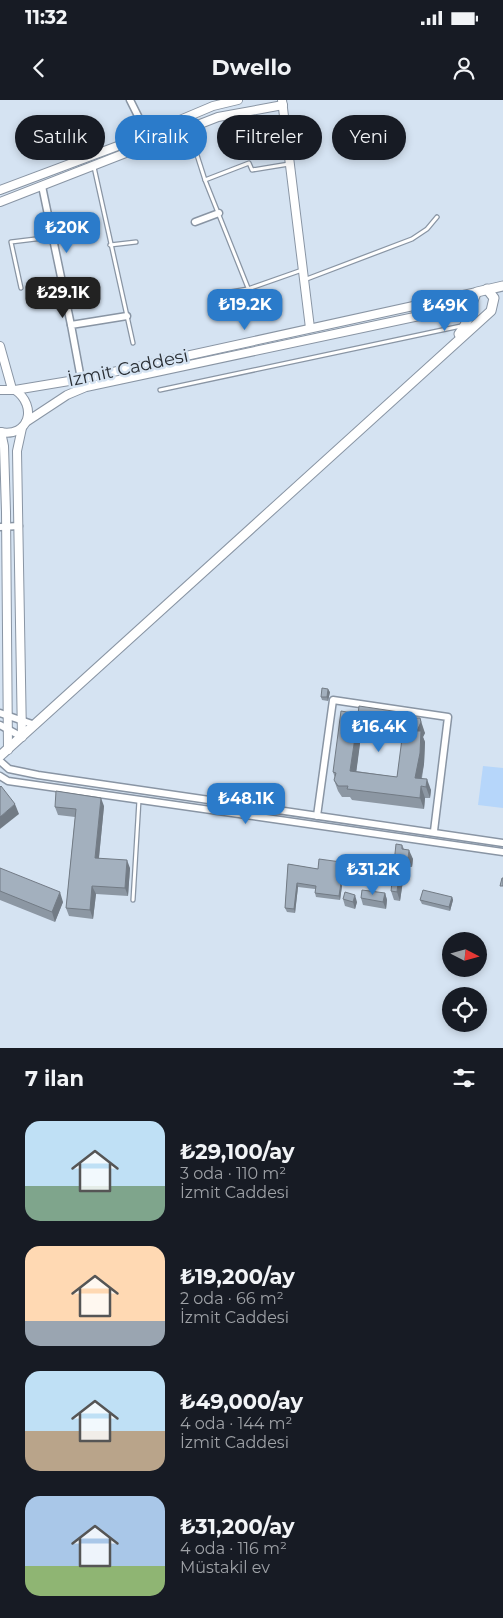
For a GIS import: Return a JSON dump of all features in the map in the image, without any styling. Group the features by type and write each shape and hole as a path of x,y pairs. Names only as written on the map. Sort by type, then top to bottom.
{"main road":[{"name":"İzmit Caddesi","path":"477,292 503,286"},
{"path":"0,756 491,311 494,298 487,289"},
{"path":"436,361 466,325 472,312 472,302 477,292"},
{"name":"İzmit Caddesi","path":"472,312 482,314 503,304"}],"street":[{"path":"130,100 138,115"},
{"path":"191,115 212,106 238,100"},
{"path":"207,121 227,114 282,103 310,328"},
{"path":"0,190 115,146"},
{"path":"0,202 115,158"},
{"path":"42,186 81,379"},
{"path":"195,222 219,213"},
{"name":"İzmit Caddesi","path":"0,390 81,379 477,292"},
{"name":"İzmit Caddesi","path":"0,432 8,433 24,425 67,395 86,387 452,309 472,312"},
{"path":"71,325 127,316"},
{"path":"0,346 13,389 28,403 29,410 17,451 22,737"},
{"path":"0,432 2,446 9,716 8,750"},
{"path":"3,527 19,526"},
{"path":"316,824 333,700 448,717 434,831"},
{"path":"0,713 35,725"},
{"path":"0,725 9,728 22,737"},
{"path":"0,761 9,769 38,775 503,842"},
{"path":"0,776 8,781 503,852"}],"lane":[{"path":"198,160 256,308"},
{"path":"205,180 249,163 252,170 290,164"},
{"path":"94,167 133,343"},
{"path":"304,280 412,239 427,229 437,217"},
{"path":"21,288 11,242 53,237"},
{"path":"110,245 136,242"},
{"path":"224,293 248,289 302,270"},
{"path":"160,390 466,325"},
{"path":"133,900 139,799"}],"shaded area":[{"path":"483,766 503,768 503,808 478,805"}],"building":[{"path":"322,688 328,689 327,697 321,697"},
{"path":"359,706 409,713 409,718 420,718 421,722 417,731 421,731 420,753 415,778 427,779 426,787 421,786 420,798 347,789 348,786 338,786 334,780 336,773 333,772 341,711 358,714","holes":["357,724 403,731 397,777 350,771"]},
{"path":"0,787 15,804 0,817"},
{"path":"56,791 101,798 95,858 127,860 125,888 92,886 90,910 66,908 76,809 55,807"},
{"path":"396,844 402,845 402,849 409,850 408,858 401,857 397,892 391,891"},
{"path":"319,859 341,862 339,896 315,893 316,886 297,883 294,909 285,908 288,864 318,869"},
{"path":"0,868 60,892 52,912 0,891"},
{"path":"502,878 503,886 500,886"},
{"path":"362,890 385,893 383,902 361,898"},
{"path":"423,890 452,897 449,907 420,900"},
{"path":"345,892 355,895 353,902 343,899"}]}
